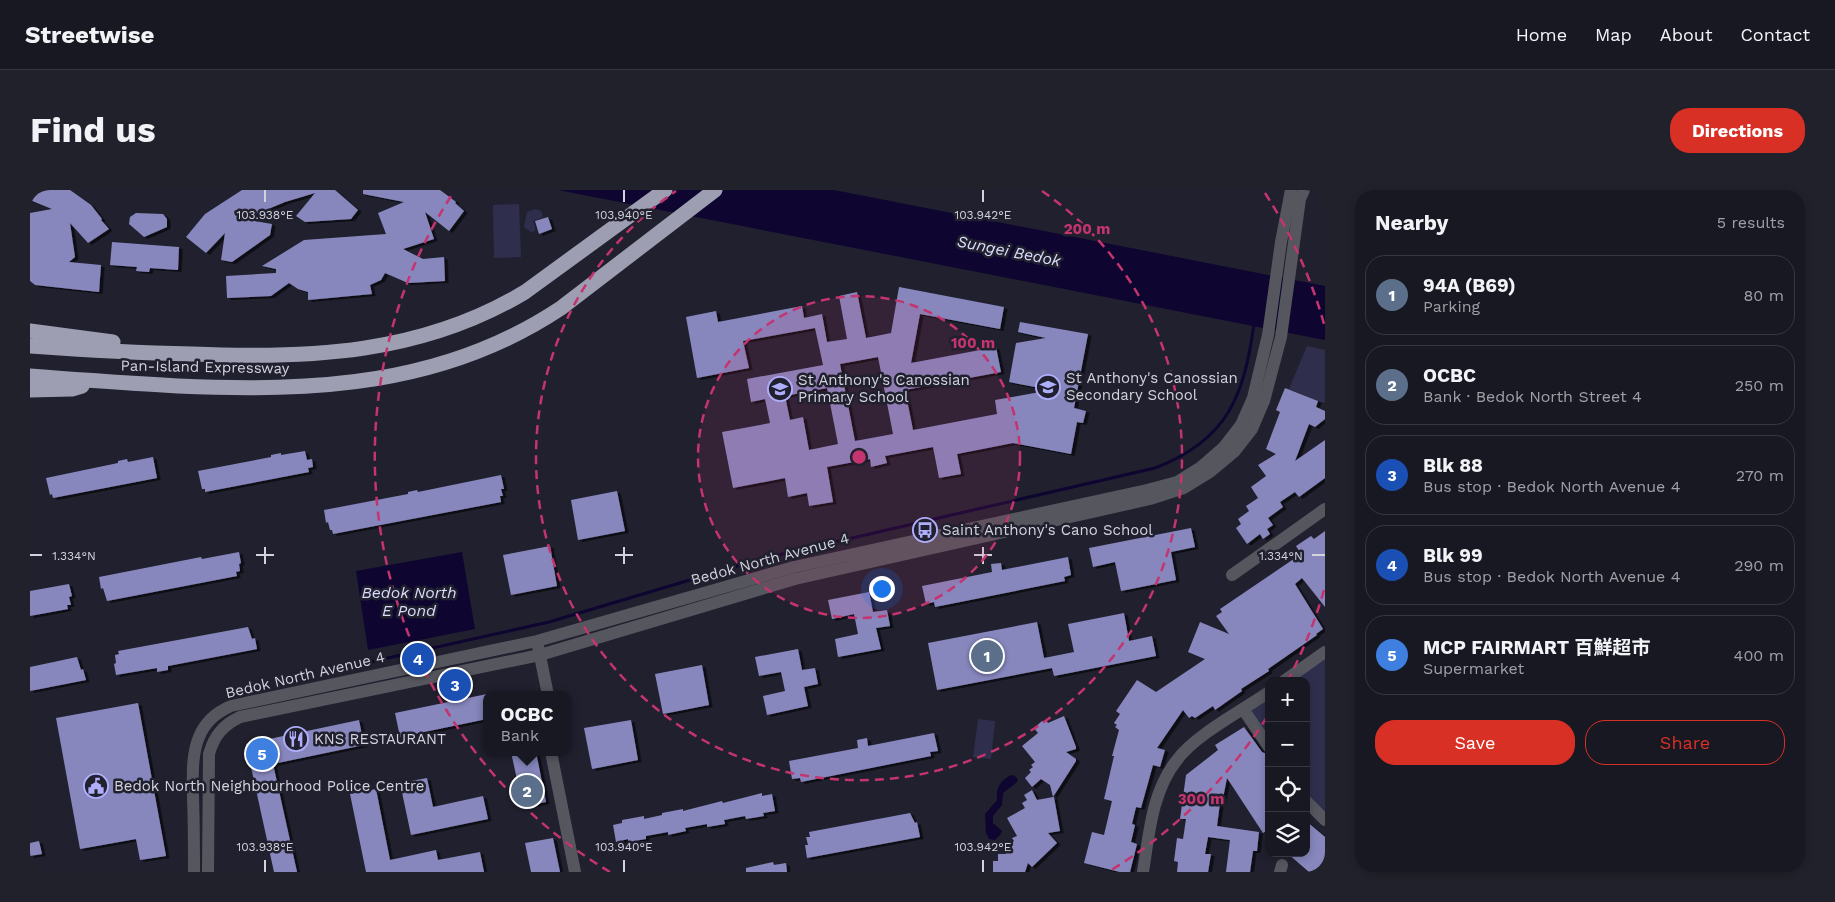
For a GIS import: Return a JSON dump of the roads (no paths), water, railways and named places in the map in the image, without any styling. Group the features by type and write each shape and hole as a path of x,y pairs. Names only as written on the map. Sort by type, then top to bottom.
{"highway":[{"name":"Pan-Island Expressway","path":"30,346 224,356 289,355 348,351 409,340 451,328 478,317 525,292 665,190"},
{"name":"Pan-Island Expressway","path":"30,376 95,382 228,388 287,388 351,382 420,370 488,349 537,324 561,308 715,190"},
{"path":"30,331 224,356"},
{"path":"30,390 72,389 95,382"}],"street":[{"name":"Bedok North Avenue 4","path":"208,872 207,785 209,754 215,738 225,726 248,714 536,656 795,579 1150,499 1184,488 1210,472 1234,452 1252,429 1264,401 1275,336 1283,270 1288,194 1291,190"},
{"name":"Bedok North Avenue 4","path":"1283,270 1300,199 1304,190"},
{"name":"Bedok North Avenue 4","path":"194,872 193,782 195,749 204,727 222,710 236,704 285,693 533,642 794,567 1083,505 1176,482 1201,467 1224,447 1241,425 1253,398 1275,336"},
{"path":"1232,575 1325,509"},
{"path":"533,642 547,691"},
{"path":"1290,677 1325,652"},
{"path":"536,656 539,691"},
{"path":"1143,872 1156,801 1176,760 1187,748 1265,695"},
{"path":"1243,709 1265,741"},
{"path":"552,756 576,872"},
{"path":"561,756 584,872"},
{"path":"1310,805 1325,820"}],"water":[{"name":"Sungei Bedok","path":"558,190 834,190 1325,286 1325,340"},
{"name":"Bedok North E Pond","path":"462,552 475,629 368,650 356,571"},
{"path":"1011,775 1015,776 1018,780 1003,793 1002,805 993,816 993,823 1002,831 995,840 989,839 986,833 985,814 997,800 997,791 1000,785"}],"waterway":[{"path":"335,667 361,664 549,622 757,560 1155,468 1180,457 1200,444 1216,429 1228,412 1238,394 1245,373 1254,324"}],"place":[{"name":"St Anthony's Canossian Secondary School","path":"1048,387"},
{"name":"St Anthony's Canossian Primary School","path":"780,389"},
{"name":"Saint Anthony's Cano School","path":"925,530"},
{"name":"94A (B69)","path":"987,656"},
{"name":"Blk 99","path":"418,659"},
{"name":"Blk 88","path":"455,685"},
{"name":"KNS RESTAURANT","path":"296,739"},
{"name":"MCP FAIRMART 百鮮超市","path":"262,754"},
{"name":"Bedok North Neighbourhood Police Centre","path":"96,786"},
{"name":"OCBC","path":"527,791"}]}
